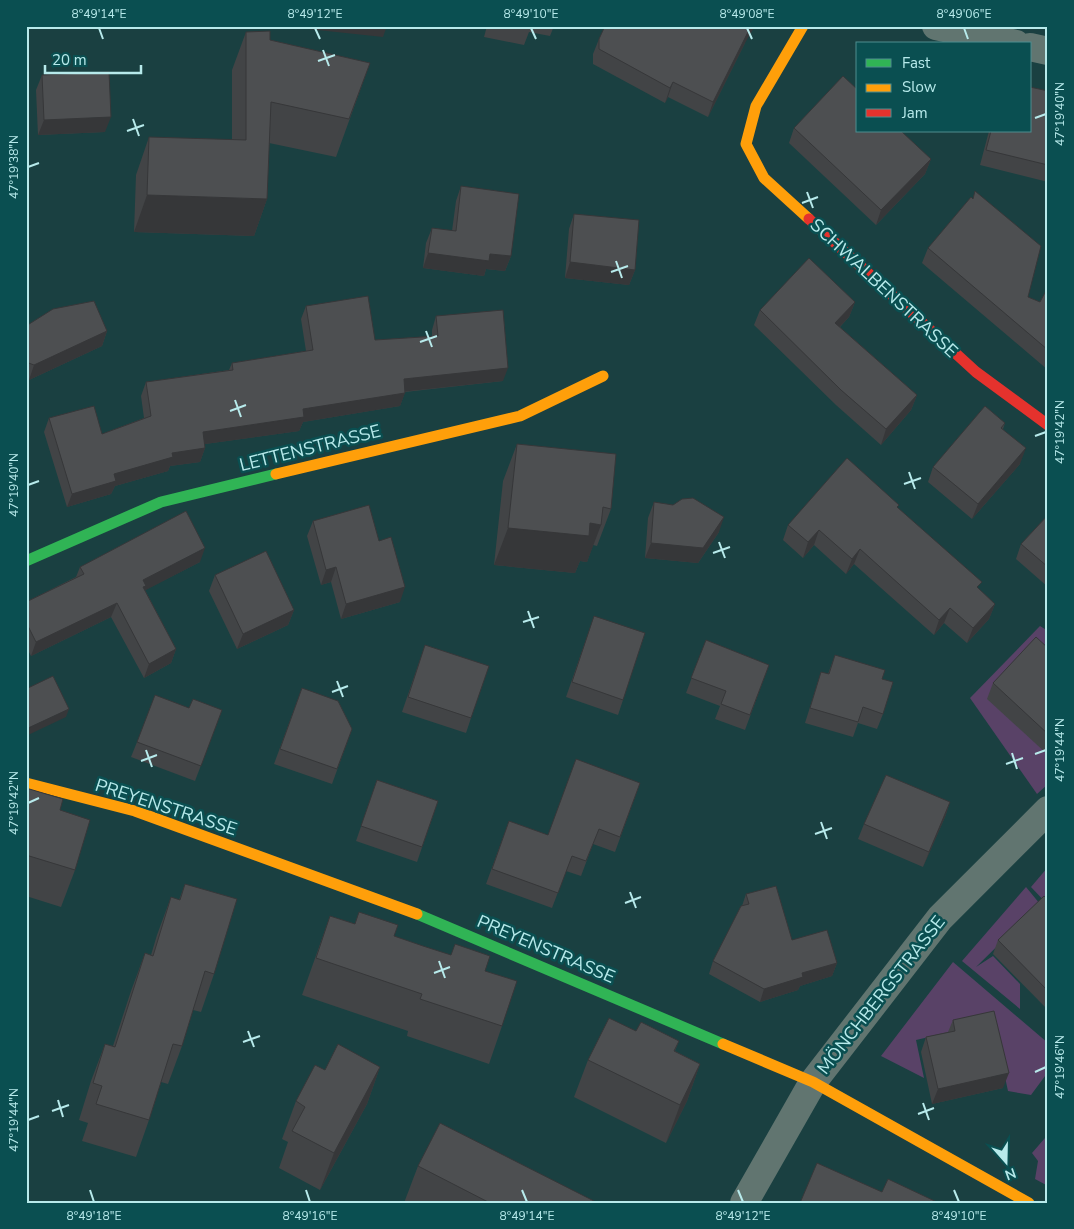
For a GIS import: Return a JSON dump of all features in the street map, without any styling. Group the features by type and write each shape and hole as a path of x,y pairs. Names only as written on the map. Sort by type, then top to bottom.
{"street":[{"name":"SCHWALBENSTRASSE","path":"803,26 756,106 753,115 746,144 764,178 976,372 1048,426"},
{"path":"936,26 1007,42"},
{"path":"1032,47 1048,51"},
{"name":"LETTENSTRASSE","path":"26,561 161,502 520,416 603,376"},
{"name":"PREYENSTRASSE","path":"26,783 134,811 438,922 813,1082 1028,1203"},
{"name":"MÖNCHBERGSTRASSE","path":"744,1203 813,1082 940,918 1048,810"}],"shaded area":[{"path":"1040,626 1048,631 1048,784 1037,794 970,698"},
{"path":"1048,867 1048,905 1031,887"},
{"path":"1026,887 1040,904 976,967 993,956 1020,984 1020,1009 962,961"},
{"path":"953,962 1048,1043 1048,1072 1031,1095 1008,1091 993,1022 916,1040 924,1078 881,1056"},
{"path":"1045,1138 1048,1143 1048,1186 1035,1179 1038,1161 1032,1153"}],"building":[{"path":"605,26 751,26 713,102 673,82 670,88 599,49 599,39"},
{"path":"270,31 270,40 370,63 349,119 271,102 267,199 147,195 149,137 246,140 246,32"},
{"path":"109,72 111,117 44,120 42,75"},
{"path":"843,76 856,88 856,132 902,132 931,159 881,210 794,128"},
{"path":"1032,87 1048,91 1048,165 986,150 991,132 1032,132"},
{"path":"461,186 519,194 511,256 490,254 489,261 428,253 432,228 456,231"},
{"path":"975,191 1041,246 1028,297 1040,302 1048,287 1048,350 928,248 971,197 973,199"},
{"path":"574,214 639,220 635,270 570,262"},
{"path":"809,258 855,302 835,323 917,395 886,429 841,390 760,310"},
{"path":"368,296 375,340 438,336 436,316 503,310 508,368 404,379 405,393 303,409 304,417 203,432 205,448 172,453 173,457 114,474 116,481 72,494 49,418 94,406 102,434 151,416 146,382 233,370 232,363 313,350 306,306"},
{"path":"94,301 107,331 34,365 26,362 26,326 53,309"},
{"path":"985,406 1005,423 1001,428 1026,448 978,504 933,467"},
{"path":"517,444 616,454 611,509 603,507 601,525 590,523 589,536 508,528"},
{"path":"847,458 899,505 897,507 982,582 977,587 995,604 973,628 950,608 939,620 860,549 852,559 819,530 808,542 788,525"},
{"path":"693,498 724,517 703,548 651,543 654,502 673,505 682,499"},
{"path":"369,505 379,541 391,537 405,587 346,604 336,567 326,570 313,521"},
{"path":"186,511 205,548 143,580 146,586 143,587 176,649 149,664 117,603 36,642 26,622 26,602 84,574 80,567"},
{"path":"1048,515 1048,567 1021,544"},
{"path":"266,551 294,610 243,634 215,575"},
{"path":"594,616 645,633 623,700 572,682"},
{"path":"1036,637 1048,648 1048,734 993,683"},
{"path":"706,640 769,665 750,715 721,704 726,691 691,678"},
{"path":"425,645 489,666 471,718 408,697"},
{"path":"835,655 885,670 882,679 893,682 883,714 863,707 858,722 810,708 821,672 829,674"},
{"path":"53,676 69,709 26,729 26,689"},
{"path":"302,688 338,701 352,729 337,769 280,749"},
{"path":"155,695 189,708 193,699 222,710 201,766 137,742"},
{"path":"576,759 640,783 620,837 599,829 586,861 572,856 558,893 492,869 509,821 548,835"},
{"path":"886,775 950,802 929,852 864,824"},
{"path":"377,780 438,801 422,847 361,826"},
{"path":"26,788 63,799 60,810 90,820 75,870 26,855"},
{"path":"185,884 237,899 214,974 205,971 182,1046 173,1044 149,1120 96,1104 102,1086 93,1083 105,1044 115,1047 145,953 153,956 171,897 180,900"},
{"path":"776,886 792,940 827,930 837,963 802,973 803,977 764,989 713,961 741,906 749,904 746,894"},
{"path":"1044,896 1048,900 1048,991 998,940"},
{"path":"359,912 398,925 394,936 423,946 451,955 455,944 490,956 485,971 517,981 502,1026 420,999 422,994 316,958 330,916 355,924"},
{"path":"994,1011 1009,1073 938,1089 926,1037 955,1031 953,1020"},
{"path":"609,1018 636,1031 641,1022 679,1041 674,1051 700,1064 680,1105 588,1060"},
{"path":"338,1044 380,1067 334,1153 292,1131 305,1107 296,1101 315,1065 325,1070"},
{"path":"440,1123 598,1203 490,1203 418,1166"},
{"path":"817,1163 882,1192 888,1179 939,1203 800,1203"}],"traffic: fast":[{"path":"26,561 161,502 276,474"},
{"path":"417,914 723,1044"}],"traffic: slow":[{"path":"803,26 756,106 746,144 764,178 809,219"},
{"path":"276,474 520,416 603,376"},
{"path":"26,783 135,811 417,914"},
{"path":"723,1044 813,1082 1029,1203"}],"traffic: jam":[{"path":"809,219 976,372 1048,425"}]}
